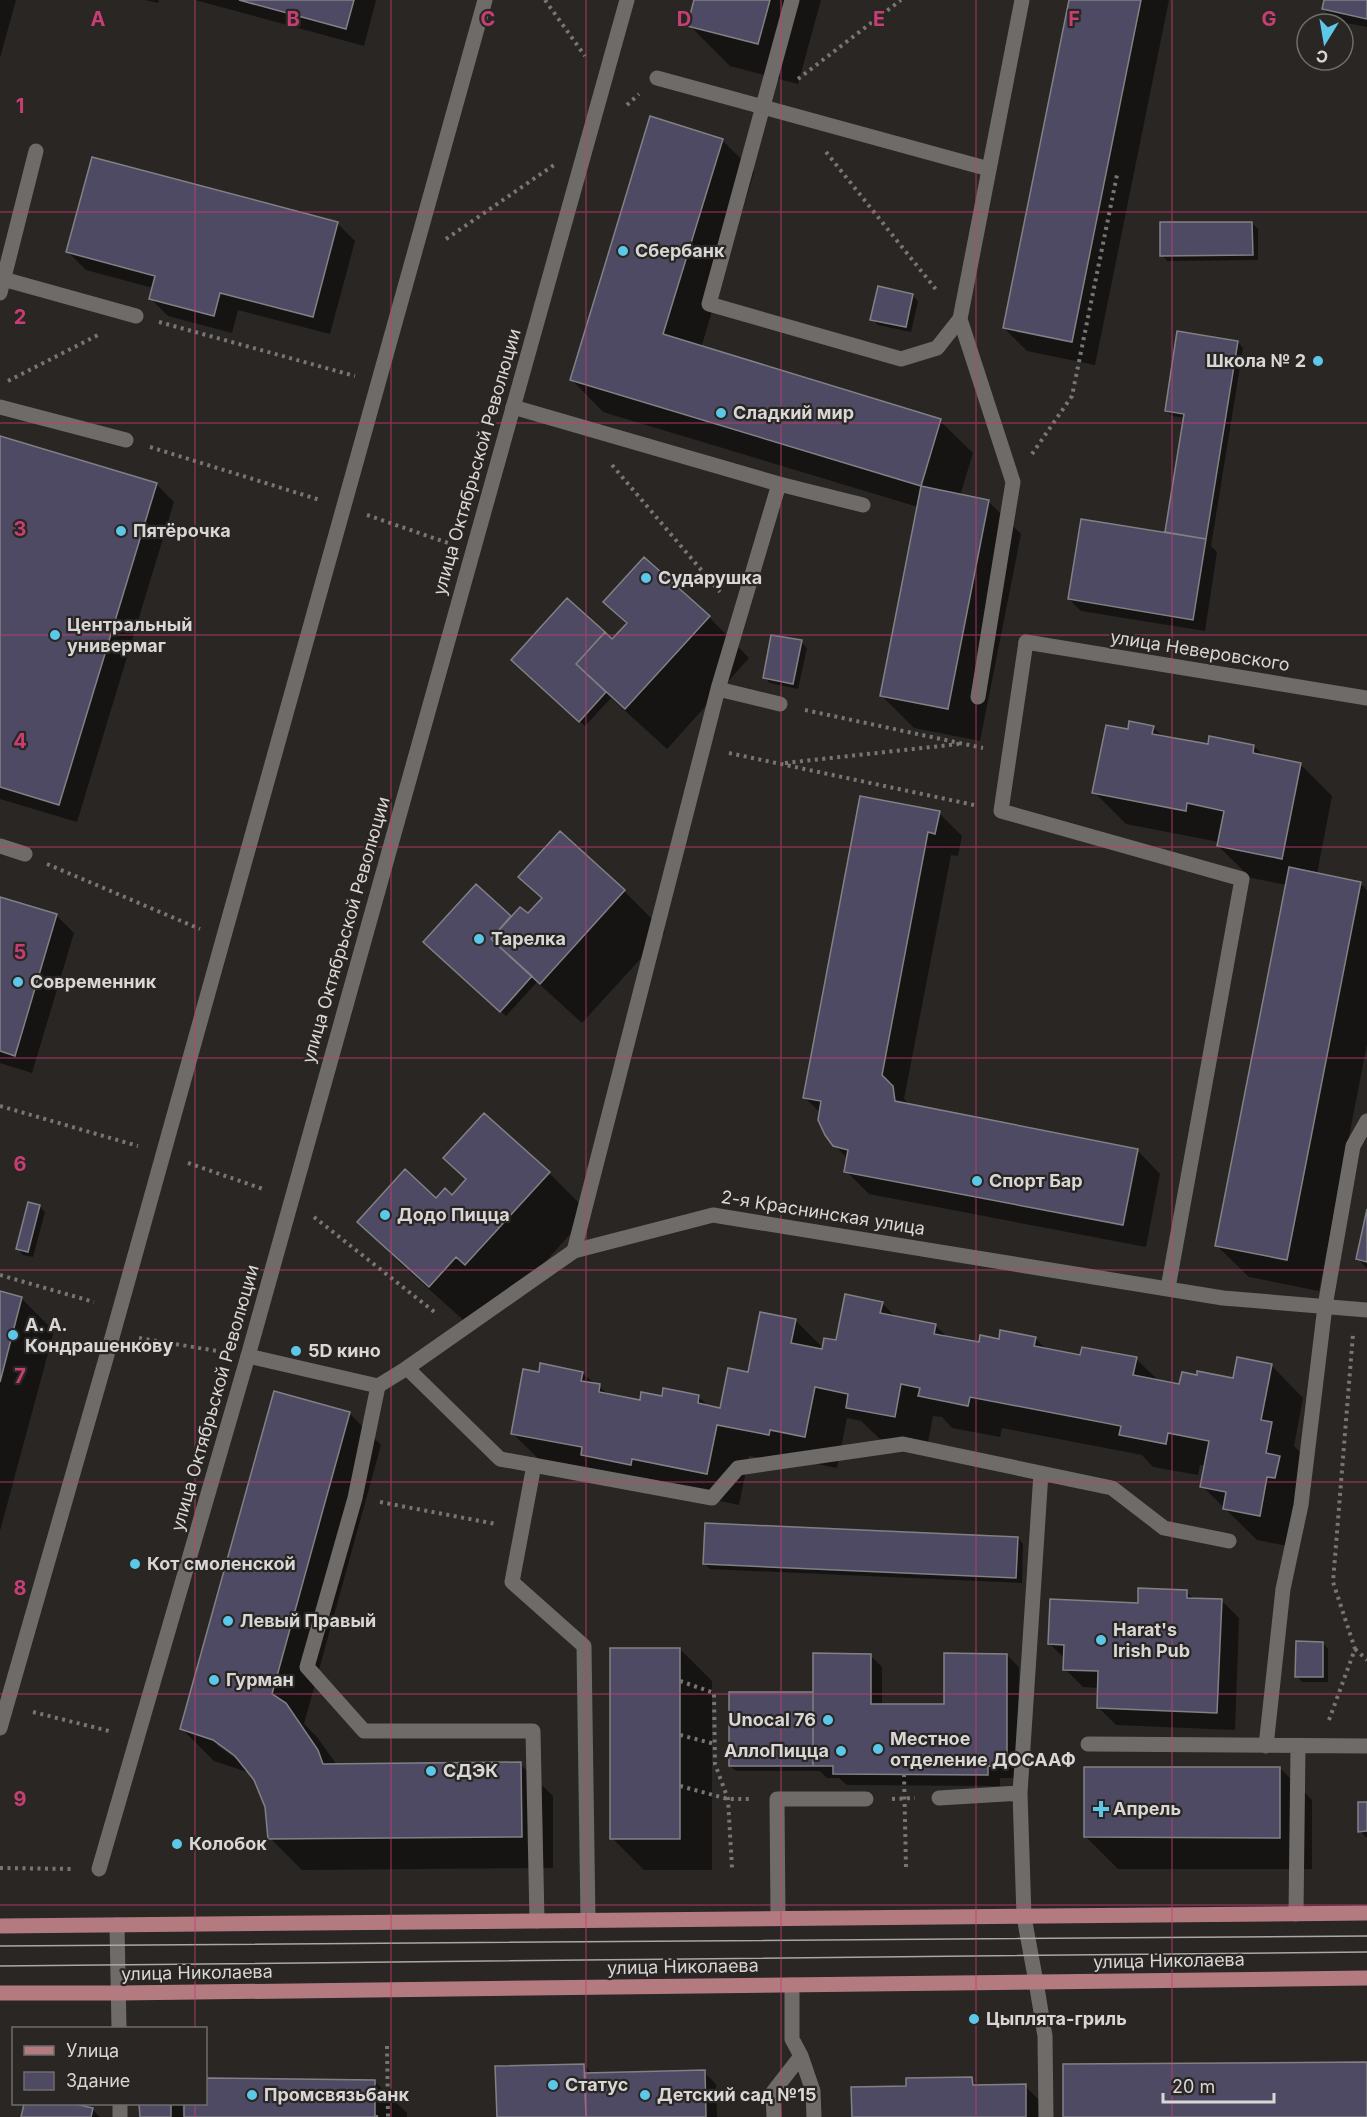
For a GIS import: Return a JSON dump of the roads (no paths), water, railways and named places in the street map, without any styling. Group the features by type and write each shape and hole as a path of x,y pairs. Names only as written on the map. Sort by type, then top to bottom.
{"main road":[{"path":"0,1926 1367,1913"},
{"name":"улица Николаева","path":"0,1993 119,1994 1367,1978"}],"street":[{"path":"0,1728 113,1334 485,0"},
{"name":"улица Октябрьской Революции","path":"99,1869 248,1356 627,0"},
{"path":"792,0 709,304 901,359 937,348 960,319 1022,0"},
{"path":"657,78 989,169"},
{"path":"36,151 2,286 136,316"},
{"path":"960,319 1013,482 978,698"},
{"path":"0,407 126,440"},
{"path":"513,407 779,484 863,505"},
{"path":"574,1251 702,747 779,484"},
{"name":"улица Неверовского","path":"1168,1288 1242,879 1001,811 1026,642 1367,698"},
{"path":"718,690 780,704"},
{"path":"0,846 25,854"},
{"path":"1266,1746 1283,1589 1301,1505 1325,1306 1353,1146 1367,1121"},
{"name":"2-я Краснинская улица","path":"378,1386 574,1251 712,1215 1223,1298 1361,1309"},
{"path":"248,1356 378,1386 355,1498 307,1667 364,1731 533,1731 537,1921"},
{"path":"407,1368 500,1459 712,1498 738,1468 903,1444 1112,1488 1164,1528 1229,1541"},
{"path":"534,1465 512,1582 584,1646 588,1920"},
{"path":"1041,1473 1020,1793 1024,1917 1045,2036 1046,2117"},
{"path":"1088,1744 1367,1746"},
{"path":"1296,1914 1298,1746"},
{"path":"939,1798 1020,1793"},
{"path":"778,1918 777,1799 866,1798"},
{"path":"117,1925 119,2027"},
{"path":"792,1985 792,2039 801,2056 813,2091 814,2117"},
{"path":"774,2117 773,2092 801,2056"}],"tram line":[{"path":"0,1946 1367,1936"},
{"path":"0,1966 1367,1952"}],"place":[{"name":"Сбербанк","path":"623,251"},
{"name":"Школа № 2","path":"1318,361"},
{"name":"Сладкий мир","path":"721,413"},
{"name":"Пятёрочка","path":"121,531"},
{"name":"Сударушка","path":"646,578"},
{"name":"Центральный универмаг","path":"55,635"},
{"name":"Тарелка","path":"479,939"},
{"name":"Современник","path":"18,982"},
{"name":"Спорт Бар","path":"977,1181"},
{"name":"Додо Пицца","path":"385,1215"},
{"name":"А. А. Кондрашенкову","path":"13,1335"},
{"name":"5D кино","path":"296,1351"},
{"name":"Кот смоленской","path":"135,1564"},
{"name":"Левый Правый","path":"228,1621"},
{"name":"Harat's Irish Pub","path":"1101,1640"},
{"name":"Гурман","path":"214,1680"},
{"name":"Unocal 76","path":"828,1720"},
{"name":"Местное отделение ДОСААФ","path":"878,1749"},
{"name":"АллоПицца","path":"841,1751"},
{"name":"СДЭК","path":"431,1771"},
{"name":"Апрель","path":"1101,1809"},
{"name":"Колобок","path":"177,1844"},
{"name":"Цыплята-гриль","path":"974,2019"},
{"name":"Статус","path":"553,2085"},
{"name":"Промсвязьбанк","path":"252,2095"},
{"name":"Детский сад №15","path":"645,2095"}]}
